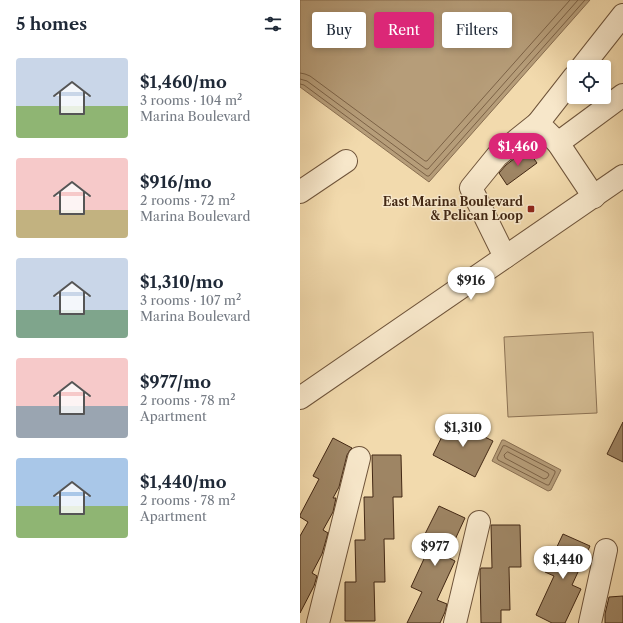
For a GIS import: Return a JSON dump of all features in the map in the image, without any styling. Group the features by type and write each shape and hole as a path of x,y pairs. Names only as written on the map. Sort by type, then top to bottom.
{"street":[{"path":"588,60 623,15"},
{"path":"505,257 470,188 497,156 538,123 567,86"},
{"path":"558,143 623,95"},
{"path":"538,123 558,143 594,197"},
{"path":"300,192 346,161"},
{"path":"301,396 623,176"},
{"path":"318,623 359,458"},
{"path":"456,623 479,522"},
{"path":"590,623 606,550"}],"shaded area":[{"path":"593,332 597,413 508,417 504,337"}],"water":[{"path":"300,0 590,0 429,182 300,87"},
{"path":"502,440 561,470 551,490 548,491 492,461"}],"building":[{"path":"527,149 537,163 507,185 499,173 506,165"},
{"path":"450,420 493,441 475,477 433,455"},
{"path":"623,422 623,462 607,454"},
{"path":"333,438 352,448 347,455 339,487 333,498 336,498 333,512 323,530 328,533 322,554 312,573 317,576 314,586 300,613 300,536 308,522 300,517 300,515 319,479 313,476"},
{"path":"372,455 401,455 402,497 393,497 394,539 384,539 385,582 374,582 375,621 345,621 345,582 356,582 355,540 365,540 364,497 373,497"},
{"path":"439,506 465,518 447,557 455,561 437,600 447,604 445,612 440,623 407,623 422,592 411,587 429,548 420,544"},
{"path":"491,525 520,525 521,567 509,567 510,610 501,610 501,623 481,623 480,570 481,568 492,568"},
{"path":"563,534 590,546 572,585 581,589 565,623 552,623 536,615 554,576 545,572"},
{"path":"623,596 623,623 605,623 605,614 609,597"}],"place":[{"name":"East Marina Boulevard & Pelican Loop","path":"531,209"}]}
